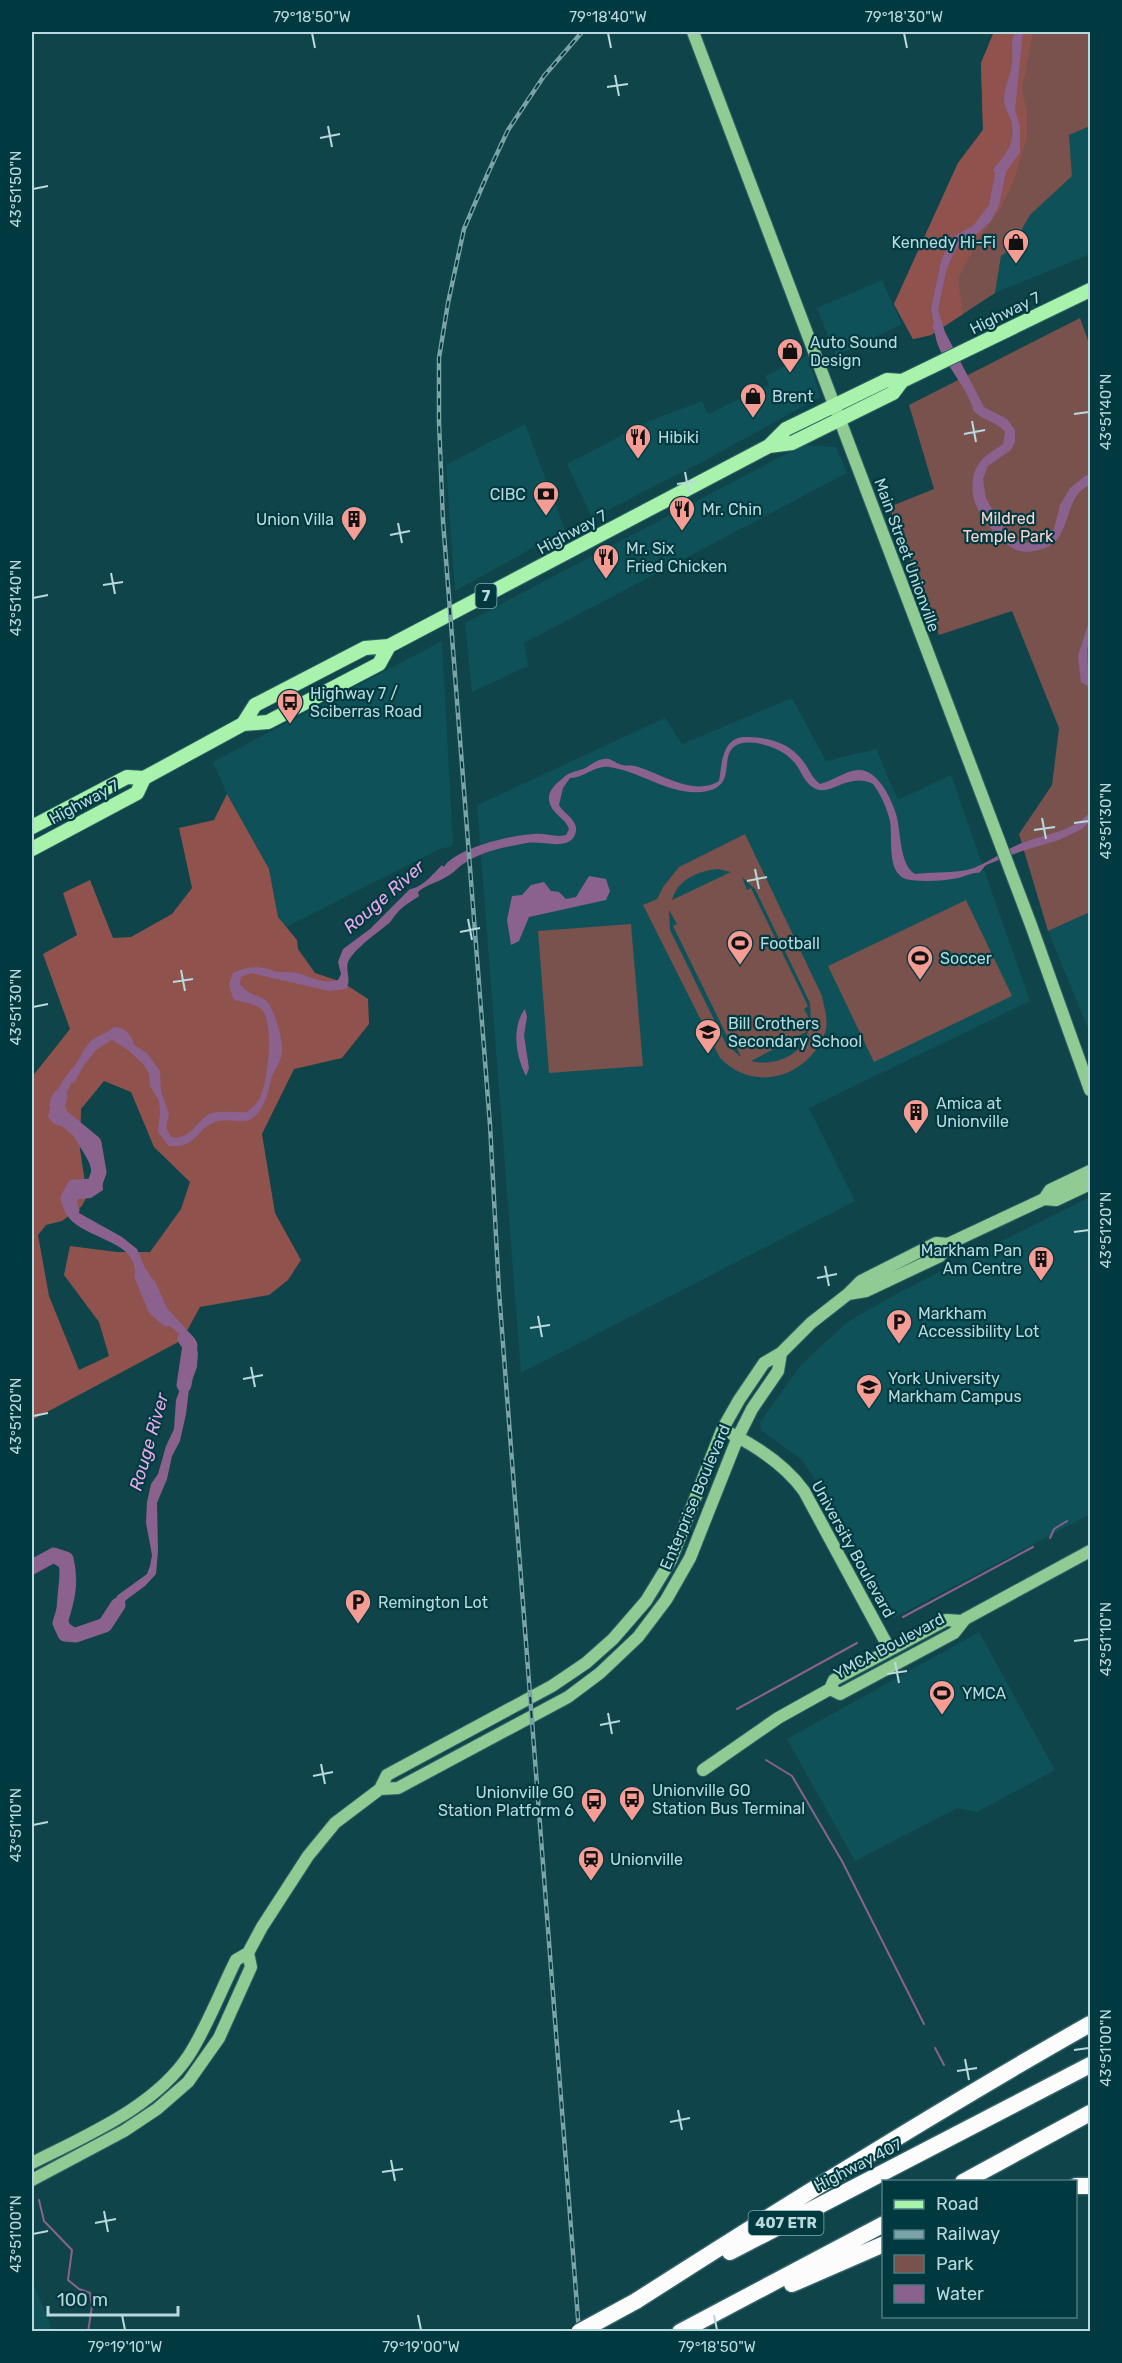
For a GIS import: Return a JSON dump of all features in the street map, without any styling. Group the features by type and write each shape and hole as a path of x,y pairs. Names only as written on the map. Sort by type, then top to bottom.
{"highway":[{"path":"636,2301 808,2191 936,2113 1090,2024"},
{"name":"Highway 407","path":"579,2331 1090,2065"},
{"path":"965,2180 1090,2114"},
{"name":"407 ETR","path":"680,2331 882,2225"},
{"path":"688,2331 882,2245"}],"main road":[{"name":"Main Street Unionville","path":"693,32 996,834 1090,1090"},
{"name":"Highway 7","path":"243,724 255,705 365,648 389,646 769,446 786,429 837,412 887,380 902,381 1090,290"},
{"name":"Highway 7","path":"32,827 127,777 144,778 243,724 268,722 379,664 389,646"},
{"name":"Highway 7","path":"32,849 137,793 144,778"},
{"name":"Enterprise Boulevard","path":"1044,1199 1050,1190 1090,1171"},
{"name":"Enterprise Boulevard","path":"32,2163 128,2113 168,2079 189,2055 236,1960 248,1953 262,1927 315,1848 335,1823 380,1789 387,1775 552,1686 586,1663 613,1639 646,1601 671,1560 722,1430 764,1363 781,1353 811,1323 848,1294 866,1291 940,1256 948,1244 1044,1199 1056,1200 1090,1184"},
{"name":"Enterprise Boulevard","path":"380,1789 398,1788 568,1697 621,1655 654,1618 679,1580 738,1437 752,1409 778,1371 781,1353"},
{"name":"University Boulevard","path":"722,1430 738,1437 785,1469 804,1491 890,1650"},
{"name":"YMCA Boulevard","path":"830,1689 840,1694 954,1633 962,1621 1090,1551"},
{"name":"YMCA Boulevard","path":"704,1770 778,1718 830,1689 834,1680 946,1620 962,1621"},
{"name":"Enterprise Boulevard","path":"32,2180 124,2131 157,2109 188,2082 219,2038 251,1967 248,1953"}],"shaded area":[{"path":"994,32 1033,32 1022,91 1027,111 1027,137 1014,180 999,211 980,236 958,279 963,314 931,335 913,339 894,304 958,163 983,130 981,63"},
{"path":"1090,126 1090,254 995,293 1001,256 1011,249 1030,215 1072,176 1069,135"},
{"path":"882,280 902,324 836,356 817,308"},
{"path":"808,355 820,397 706,460 592,518 567,464 647,422 702,401 708,414 769,385 765,376"},
{"path":"525,424 565,530 455,591 446,465"},
{"path":"803,445 836,447 847,473 524,643 528,666 472,692 465,623"},
{"path":"442,641 453,846 440,849 286,927 278,917 269,869 227,794 213,762"},
{"name":"Bill Crothers Secondary School","path":"792,698 826,761 876,749 898,800 951,775 1030,1001 809,1108 855,1201 521,1373 477,805 665,718 682,744"},
{"path":"227,794 269,869 278,917 297,940 298,949 315,973 342,982 368,999 369,1024 342,1058 294,1069 262,1134 275,1213 301,1260 288,1280 269,1295 200,1307 182,1340 32,1420 32,1077 70,1029 43,954 77,935 63,893 90,880 113,938 131,937 172,914 192,888 179,828 214,820","holes":["104,1081 131,1092 154,1147 190,1182 181,1209 150,1252 117,1252 70,1246 64,1275 99,1322 109,1356 79,1370 49,1296 38,1235 46,1225 62,1221 82,1206 87,1196 80,1149 81,1109"]},
{"path":"1090,912 1090,1033 1048,931"},
{"path":"1090,1197 1090,1514 894,1618 830,1501 801,1459 761,1430 760,1422 801,1365 846,1323 898,1293"},
{"path":"979,1632 1055,1770 977,1812 957,1808 855,1861 787,1739"},
{"path":"32,2280 50,2324 50,2331 32,2331"}],"green space":[{"path":"994,32 1090,32 1090,126 1069,135 1072,176 1030,215 1011,249 1001,256 995,293 931,335 913,339 894,304 958,163 983,130 981,63"},
{"name":"Mildred Temple Park","path":"1080,318 1090,346 1090,912 1048,931 1019,834 1052,785 1059,728 1012,611 939,635 889,507 934,489 909,405"},
{"path":"745,834 822,996 826,1012 824,1036 810,1057 800,1066 777,1076 753,1076 730,1067 720,1058 643,905 657,899 663,887 679,867","holes":["711,870 731,872 672,900 684,881 696,874","742,877 755,889 810,1003 811,1022 804,1009 808,1006 751,888 747,890","669,910 677,924 673,926 731,1044 735,1043 741,1057 726,1044 670,930","808,1031 800,1047 786,1058 768,1062 751,1061"]},
{"name":"Soccer","path":"966,900 1012,996 874,1062 828,966"},
{"path":"631,924 643,1066 549,1073 538,931"}],"water":[{"path":"1015,32 1023,32 1015,110 1020,126 1020,152 1006,172 999,205 991,221 978,233 962,241 954,252 946,271 938,310 945,332 984,407 1007,419 1015,430 1015,442 1011,450 988,466 983,479 986,498 1000,524 1020,542 1034,543 1046,537 1054,529 1060,505 1070,488 1090,474 1090,485 1074,500 1058,538 1039,550 1027,552 1014,549 1001,539 976,505 972,485 974,474 980,462 1003,444 1005,432 973,410 967,395 941,353 932,326 934,324 931,309 941,261 948,246 954,236 973,226 989,205 995,174 993,170 1005,155 1012,139 1012,125 1004,99 1011,68 1012,42"},
{"path":"1090,618 1090,640 1087,649 1089,687 1081,682 1078,656"},
{"path":"743,737 768,739 791,749 820,784 854,770 866,771 872,775 883,786 891,800 898,821 903,855 915,874 968,870 1015,846 1074,825 1090,812 1090,821 1082,829 1059,840 986,865 979,873 940,880 911,880 903,878 894,865 890,821 873,784 856,781 828,789 816,789 805,780 788,756 768,746 745,743 732,748 721,784 701,792 677,790 621,769 599,768 570,778 563,788 559,805 573,820 576,827 573,838 569,842 563,844 527,843 486,853 421,889 418,892 419,896 402,908 389,923 351,957 347,965 346,989 329,991 251,973 241,977 240,984 244,988 269,1004 282,1042 281,1058 273,1074 266,1099 251,1119 215,1122 208,1125 191,1141 178,1146 169,1146 158,1132 159,1101 150,1086 149,1074 144,1065 128,1050 112,1040 96,1050 74,1083 72,1082 61,1104 61,1119 77,1119 88,1133 96,1156 104,1161 103,1190 91,1198 78,1199 74,1208 122,1237 137,1249 148,1275 155,1281 167,1308 195,1339 198,1353 197,1367 189,1389 180,1441 172,1456 167,1479 157,1503 156,1574 89,1636 71,1637 62,1632 57,1616 59,1567 51,1562 39,1566 32,1576 32,1560 48,1551 60,1554 66,1560 70,1576 67,1619 78,1630 89,1627 104,1616 118,1595 147,1574 152,1555 146,1523 147,1502 151,1484 158,1474 166,1446 174,1429 176,1400 187,1370 189,1356 184,1338 154,1313 151,1296 146,1296 140,1289 133,1263 128,1254 81,1228 71,1220 66,1212 67,1201 76,1188 85,1190 91,1188 92,1172 70,1129 54,1124 48,1117 60,1086 87,1045 96,1037 118,1027 127,1032 134,1045 147,1053 160,1071 161,1091 169,1114 166,1127 171,1137 184,1136 212,1113 247,1112 259,1100 263,1090 269,1054 268,1029 260,1008 233,999 229,984 233,973 246,968 260,968 298,973 324,981 338,980 341,974 338,962 343,949 370,929 410,889 423,883 442,865 444,867 450,860 472,848 499,840 534,834 566,835 569,829 550,805 549,796 553,788 568,774 605,759 622,765 635,766 688,785 709,785 719,781 722,760 727,747 731,742"},
{"path":"589,876 606,879 610,891 606,900 529,917 519,941 511,945 507,920 512,896 522,895 531,885 544,882 551,891 559,892 566,899 576,897"},
{"path":"525,1009 527,1017 524,1035 529,1068 526,1076 516,1042 518,1024"}],"waterway":[{"name":"Rouge River","path":"60,1097 57,1104 60,1115 94,1143 99,1172 94,1186 74,1187 68,1198 72,1210"},
{"name":"Rouge River","path":"142,1276 155,1308 167,1319"},
{"name":"Rouge River","path":"184,1385 190,1345 185,1339"},
{"path":"1050,1538 1054,1529 1067,1521"},
{"path":"903,1617 1033,1547"},
{"name":"Rouge River","path":"32,1567 54,1555 66,1559 69,1576 68,1591 60,1623 65,1634 76,1635 105,1625 118,1605"},
{"path":"737,1709 857,1643"},
{"path":"766,1760 792,1776 842,1861 924,2024"},
{"path":"935,2048 944,2065"},
{"path":"39,2200 44,2221 72,2250 68,2280 79,2289 90,2293 92,2306 88,2332"}],"railway":[{"path":"579,2332 499,1292 490,1125 443,521 439,358 464,229 488,173 508,130 544,76 582,32"}],"place":[{"name":"Kennedy Hi-Fi","path":"1016,265"},
{"name":"Auto Sound Design","path":"790,374"},
{"name":"Brent","path":"753,419"},
{"name":"Hibiki","path":"638,460"},
{"name":"CIBC","path":"546,517"},
{"name":"Mr. Chin","path":"682,532"},
{"name":"Union Villa","path":"354,542"},
{"name":"Mr. Six Fried Chicken","path":"606,580"},
{"name":"Highway 7 / Sciberras Road","path":"290,725"},
{"name":"Football","path":"740,966"},
{"name":"Soccer","path":"920,981"},
{"name":"Bill Crothers Secondary School","path":"708,1055"},
{"name":"Amica at Unionville","path":"916,1135"},
{"name":"Markham Pan Am Centre","path":"1041,1282"},
{"name":"Markham Accessibility Lot","path":"899,1345"},
{"name":"York University Markham Campus","path":"869,1410"},
{"name":"Remington Lot","path":"358,1625"},
{"name":"YMCA","path":"942,1716"},
{"name":"Unionville GO Station Bus Terminal","path":"632,1822"},
{"name":"Unionville GO Station Platform 6","path":"594,1824"},
{"name":"Unionville","path":"591,1882"}]}
